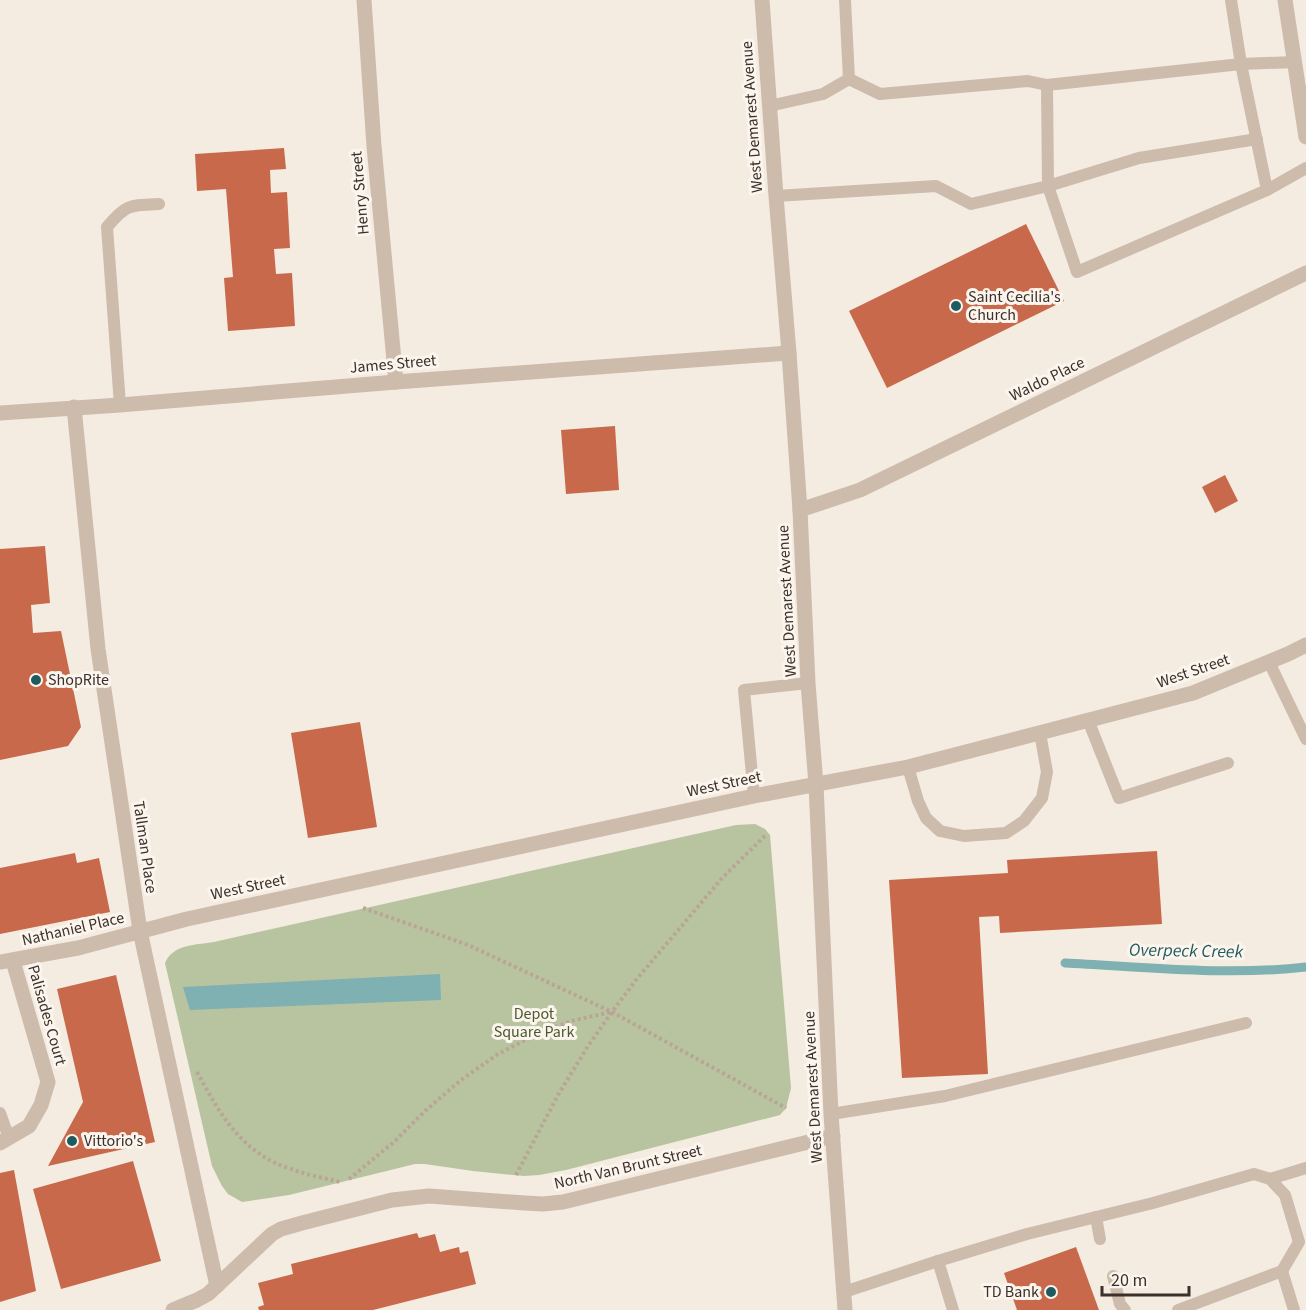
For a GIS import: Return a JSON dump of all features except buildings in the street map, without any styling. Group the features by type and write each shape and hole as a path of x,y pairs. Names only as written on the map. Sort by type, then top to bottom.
{"street":[{"name":"Henry Street","path":"364,0 374,146 396,382"},
{"name":"West Demarest Avenue","path":"762,0 800,510 808,683 816,785 831,1114 845,1310"},
{"path":"1285,0 1306,137"},
{"name":"Waldo Place","path":"800,510 860,490 1306,273"},
{"name":"James Street","path":"0,413 789,353"},
{"name":"Tallman Place","path":"74,407 98,649 140,932 217,1286"},
{"name":"West Street","path":"140,932 187,919 753,796 908,767 1193,693 1306,645"},
{"name":"Nathaniel Place","path":"7,962 78,948 140,932"},
{"name":"Palisades Court","path":"5,1141 29,1126 41,1105 48,1082 7,962"},
{"name":"North Van Brunt Street","path":"173,1310 196,1300 217,1286 264,1241 281,1229 292,1226 392,1200 429,1196 543,1204 563,1202 833,1136"}],"lane":[{"path":"845,0 849,79"},
{"path":"1231,0 1241,64 1267,190"},
{"path":"849,79 880,94 1028,81 1047,85 1241,64 1295,62"},
{"path":"769,106 823,94 849,79"},
{"path":"1047,85 1048,186 1077,272 1267,190 1306,168"},
{"path":"776,195 936,186 971,204 1048,186 1139,158 1257,140"},
{"path":"120,405 107,227 118,213 131,205 159,204"},
{"path":"1269,662 1306,739"},
{"path":"753,796 744,690 808,683"},
{"path":"1088,720 1119,798 1228,762"},
{"path":"908,767 918,801 926,818 940,831 964,836 1006,833 1024,821 1042,798 1047,772 1040,733"},
{"path":"831,1114 945,1096 1246,1023"},
{"path":"0,1113 5,1141"},
{"path":"1269,1179 1306,1168"},
{"path":"843,1292 1027,1234 1153,1203 1254,1174 1269,1179 1285,1195 1299,1242 1282,1271 1178,1310"},
{"path":"1096,1217 1100,1239"},
{"path":"938,1261 954,1310"},
{"path":"1282,1271 1294,1310"},
{"path":"1113,1276 1120,1304 1125,1310"}],"path":[{"path":"516,1175 558,1095 612,1012 715,885 767,834"},
{"path":"363,908 468,945 612,1012 786,1108"},
{"path":"349,1179 394,1142 461,1080 498,1054 571,1021 612,1012"},
{"path":"196,1072 227,1123 244,1142 271,1161 290,1169 340,1182"}],"green space":[{"name":"Depot Square Park","path":"755,824 765,829 770,835 791,1088 786,1108 780,1115 539,1175 524,1176 415,1164 289,1195 242,1202 228,1194 222,1186 212,1166 165,963 174,952 186,946 214,942 736,825"}],"water":[{"path":"440,974 441,1000 190,1010 183,987"}],"waterway":[{"name":"Overpeck Creek","path":"1065,963 1216,971 1306,967"}],"place":[{"name":"Saint Cecilia's Church","path":"956,306"},
{"name":"ShopRite","path":"36,680"},
{"name":"Vittorio's","path":"72,1141"},
{"name":"TD Bank","path":"1051,1292"}]}
